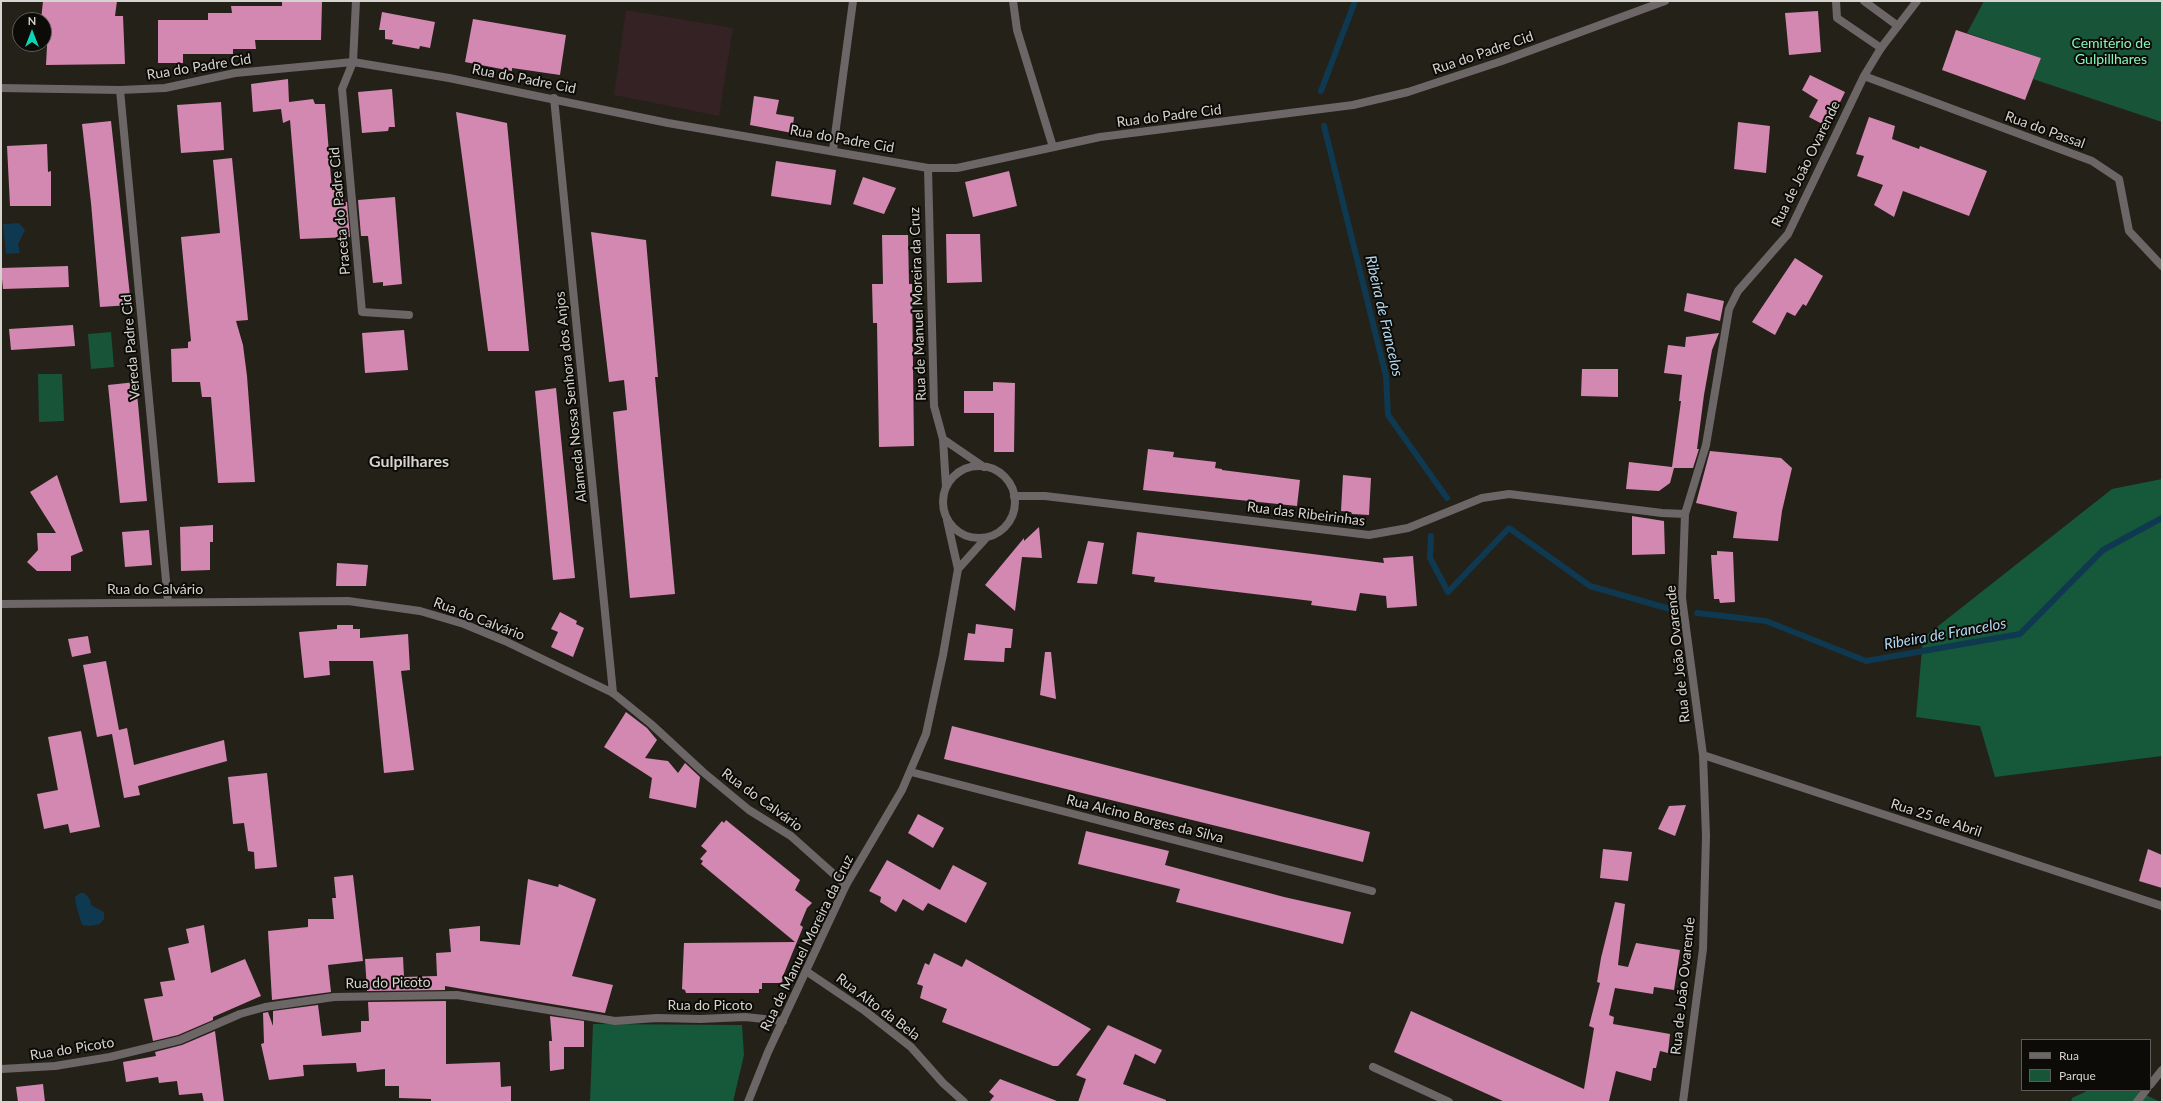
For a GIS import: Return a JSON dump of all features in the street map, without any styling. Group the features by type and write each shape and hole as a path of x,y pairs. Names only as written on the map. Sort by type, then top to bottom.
{"street":[{"path":"353,62 356,1"},
{"path":"833,150 853,1"},
{"path":"1013,1 1017,30 1053,147"},
{"name":"Rua do Padre Cid","path":"1,88 120,90 165,88 235,73 353,62 554,98 668,123 833,150 928,168 957,168 1100,137 1353,105 1408,92 1502,61 1665,1"},
{"path":"1836,1 1837,18 1881,48"},
{"path":"1864,1 1898,26"},
{"name":"Rua de João Ovarende","path":"1683,1102 1703,949 1706,836 1703,755 1682,598 1685,514 1706,445 1729,309 1738,290 1788,234 1864,76 1881,48 1918,1"},
{"name":"Praceta do Padre Cid","path":"353,62 342,89 362,312 409,315"},
{"name":"Rua do Passal","path":"1864,76 2092,161 2119,179 2129,231 2162,266"},
{"name":"Vereda Padre Cid","path":"120,90 168,602"},
{"name":"Alameda Nossa Senhora dos Anjos","path":"554,98 613,693"},
{"name":"Rua de Manuel Moreira da Cruz","path":"928,168 934,406 943,440 946,487"},
{"path":"943,440 984,467 994,470 1004,476 1011,485 1015,507 1012,518 1005,527 996,534 986,538 975,538 964,535 954,529 947,520 943,498 946,487 961,471 972,467 984,467"},
{"name":"Rua das Ribeirinhas","path":"1014,496 1045,496 1369,535 1408,528 1482,498 1508,494 1662,513 1685,514"},
{"name":"Rua de Manuel Moreira da Cruz","path":"748,1102 783,1021 846,885 911,772 926,734 943,655 958,569 947,520"},
{"path":"958,569 986,538"},
{"name":"Rua do Calvário","path":"1,604 348,601 420,611 464,624 504,641 613,693 651,724 703,772 749,810 791,836 846,885"},
{"name":"Rua 25 de Abril","path":"1703,755 2162,906"},
{"name":"Rua Alcino Borges da Silva","path":"911,772 1372,891"},
{"name":"Rua Alto da Bela","path":"806,971 865,1010 911,1047 943,1083 964,1102"},
{"name":"Rua do Picoto","path":"1,1069 55,1066 110,1057 180,1040 240,1014 265,1007 334,997 457,995 614,1021 657,1018 700,1019 746,1017 783,1021"},
{"path":"1373,1067 1449,1102"},
{"path":"2151,1084 2162,1070"},
{"path":"2137,1102 2145,1091"}],"shaded area":[{"path":"626,10 733,28 719,116 614,95"}],"green space":[{"name":"Cemitério de Gulpillhares","path":"1984,1 2162,1 2162,122 2033,79 2041,58 1967,33"},
{"path":"111,332 114,367 91,369 88,334"},
{"path":"38,374 62,374 64,421 39,422"},
{"path":"2162,479 2162,756 1995,777 1980,726 1916,717 1923,638 2112,489"},
{"path":"593,1024 742,1025 744,1055 733,1102 590,1102"},
{"path":"2087,1091 2138,1091 2160,1102 2071,1102 2072,1098"}],"water":[{"path":"19,223 25,230 18,244 20,253 6,254 3,224"},
{"path":"80,893 84,893 90,899 91,905 104,912 104,919 100,924 90,926 82,925 75,897"}],"building":[{"path":"43,1 117,1 115,16 123,16 125,64 46,65 47,52 52,52 52,12 42,12"},
{"path":"282,2 322,2 321,40 255,40 256,49 233,49 233,54 183,54 183,63 158,63 158,20 208,20 208,13 232,13 231,6 282,6"},
{"path":"1818,11 1821,52 1789,55 1785,13"},
{"path":"382,12 435,22 430,48 420,46 419,49 392,44 393,40 385,39 385,30 379,30"},
{"path":"473,19 566,35 560,75 512,68 512,71 465,62"},
{"path":"1956,30 2041,58 2025,100 1942,70"},
{"path":"1810,75 1845,92 1828,127 1809,117 1818,100 1802,90"},
{"path":"288,79 289,102 313,99 315,104 325,104 332,190 342,189 343,202 347,202 350,237 300,239 290,120 283,123 281,109 253,112 251,84"},
{"path":"392,89 395,127 389,127 388,131 362,133 358,92"},
{"path":"754,96 779,100 776,114 794,117 792,133 750,125"},
{"path":"221,102 224,150 181,153 177,105"},
{"path":"456,112 507,123 529,351 488,351"},
{"path":"1869,117 1895,126 1892,139 1919,149 1920,146 1987,171 1969,216 1903,191 1894,217 1874,205 1883,185 1857,176 1864,156 1856,154"},
{"path":"111,121 131,305 100,307 91,203 82,124"},
{"path":"1738,122 1770,126 1766,173 1734,169"},
{"path":"47,144 48,172 51,171 51,206 10,206 7,146"},
{"path":"232,158 248,320 236,321 243,345 247,376 255,482 218,483 211,397 202,397 200,382 172,382 171,349 188,348 188,342 191,341 181,237 220,233 213,160"},
{"path":"776,161 836,170 831,205 771,196"},
{"path":"1009,171 1017,206 973,217 965,182"},
{"path":"863,177 896,188 884,214 853,204"},
{"path":"395,197 402,284 383,286 383,282 373,283 368,236 361,236 358,200"},
{"path":"591,232 646,240 658,377 655,377 675,594 630,598 613,412 627,410 624,380 609,382"},
{"path":"946,234 980,234 982,282 947,283"},
{"path":"882,235 908,235 909,284 912,284 914,446 879,447 877,323 873,323 872,284 883,284"},
{"path":"1795,258 1823,276 1806,306 1803,304 1795,316 1787,312 1775,335 1752,322"},
{"path":"68,266 69,287 3,289 1,268"},
{"path":"1687,293 1724,301 1720,321 1684,311"},
{"path":"73,325 75,346 11,350 9,329"},
{"path":"404,330 408,370 365,373 362,333"},
{"path":"1719,333 1712,350 1704,395 1697,449 1699,449 1693,468 1674,468 1670,483 1659,491 1626,489 1629,462 1672,467 1681,401 1679,401 1682,375 1664,373 1668,345 1685,347 1686,337"},
{"path":"1582,369 1618,369 1618,397 1581,396"},
{"path":"136,382 147,501 120,503 108,385"},
{"path":"993,382 1015,383 1014,452 994,452 994,413 964,413 964,391 993,391"},
{"path":"556,388 575,578 553,580 535,391"},
{"path":"1148,449 1174,452 1173,457 1216,462 1215,468 1222,470 1300,480 1297,506 1143,490"},
{"path":"1710,451 1781,458 1792,468 1782,511 1778,541 1733,538 1737,512 1696,503"},
{"path":"57,475 83,551 71,556 71,571 37,571 27,562 38,550 37,533 56,533 30,492"},
{"path":"1343,475 1371,478 1369,515 1352,514 1351,512 1341,511"},
{"path":"1632,516 1664,521 1665,554 1632,555"},
{"path":"213,525 213,542 210,542 210,570 181,571 180,527"},
{"path":"1039,527 1042,558 1022,557 1015,611 985,585 1024,538 1024,541"},
{"path":"149,530 152,565 125,567 122,532"},
{"path":"1137,532 1384,563 1383,558 1413,556 1417,606 1387,608 1386,596 1360,593 1356,611 1311,605 1312,601 1154,582 1155,577 1132,574"},
{"path":"1088,541 1104,543 1097,584 1077,583"},
{"path":"1717,551 1733,552 1735,602 1720,603 1719,599 1714,599 1711,555 1717,555"},
{"path":"337,563 368,565 366,586 336,586"},
{"path":"560,612 577,621 576,624 584,628 573,657 551,647 558,632 551,629"},
{"path":"976,624 1013,629 1011,648 1005,648 1004,662 964,660 968,633 975,634"},
{"path":"337,625 353,625 353,629 360,629 360,638 408,634 410,670 401,671 414,770 384,773 373,661 329,661 330,675 304,678 299,632 337,629"},
{"path":"88,636 91,653 72,657 68,639"},
{"path":"1045,652 1051,652 1056,699 1040,695"},
{"path":"106,661 119,730 127,728 134,765 224,740 227,761 138,786 140,795 124,798 112,734 97,737 83,665"},
{"path":"626,712 647,728 657,740 645,758 668,761 678,773 685,763 700,777 696,808 649,798 652,778 604,747"},
{"path":"952,726 1370,832 1363,862 944,759"},
{"path":"81,731 100,827 70,833 68,824 44,829 37,794 58,790 48,737"},
{"path":"267,773 277,867 255,869 254,852 248,851 244,823 233,824 228,777"},
{"path":"1686,805 1675,836 1658,829 1669,806"},
{"path":"918,814 944,828 933,848 908,833"},
{"path":"726,820 800,880 795,890 812,903 807,908 800,925 803,927 783,976 782,983 762,983 762,989 759,989 759,993 686,993 685,990 682,989 684,943 795,942 701,864 703,861 700,859 707,851 701,846 722,821 724,823"},
{"path":"1086,831 1169,851 1165,865 1284,897 1351,912 1343,944 1176,902 1180,889 1078,864"},
{"path":"1603,849 1632,852 1628,881 1600,878"},
{"path":"2148,849 2162,855 2162,888 2139,881"},
{"path":"887,860 940,890 953,865 987,883 966,923 928,903 923,911 903,899 896,912 880,902 881,897 869,891"},
{"path":"353,875 363,961 328,965 331,992 272,1000 268,931 308,927 308,919 334,919 332,898 336,898 334,877"},
{"path":"528,879 558,887 559,884 596,899 572,976 613,985 605,1013 445,986 445,990 367,991 365,959 403,957 404,977 437,976 436,953 451,952 449,929 480,926 480,941 520,945"},
{"path":"1615,902 1625,904 1618,965 1628,967 1636,943 1680,950 1674,990 1654,987 1653,994 1615,988 1609,1015 1614,1017 1613,1024 1670,1034 1668,1053 1660,1051 1656,1068 1653,1068 1651,1081 1616,1071 1609,1101 1612,1102 1505,1102 1394,1052 1411,1011 1584,1089 1594,1028 1589,1026 1600,983 1597,982 1601,958"},
{"path":"204,925 211,973 245,959 261,996 213,1017 213,1020 178,1035 153,1041 144,999 163,996 160,982 175,980 168,948 189,943 186,929"},
{"path":"934,953 962,967 966,959 1091,1029 1058,1066 1053,1066 942,1022 947,1009 920,998 923,986 917,984 925,963 929,965"},
{"path":"446,1001 446,1064 500,1062 501,1087 511,1086 511,1102 431,1102 431,1099 399,1098 399,1086 385,1086 385,1069 357,1072 356,1063 303,1065 304,1076 269,1080 261,1044 264,1043 263,1013 268,1012 273,1026 273,1011 318,1005 322,1036 361,1032 361,1021 369,1021 368,1002"},
{"path":"550,1016 584,1021 584,1047 564,1047 564,1069 550,1071 549,1041 552,1041"},
{"path":"1108,1025 1162,1050 1155,1064 1135,1054 1123,1084 1166,1100 1166,1102 1078,1102 1086,1079 1076,1075"},
{"path":"215,1031 224,1102 204,1102 202,1093 179,1095 177,1081 159,1083 158,1077 126,1082 123,1062 156,1056 155,1052 182,1045"},
{"path":"1000,1079 1057,1102 989,1102 994,1096 989,1092"},
{"path":"43,1084 45,1102 18,1102 16,1087"}],"waterway":[{"name":"Ribeira de Francelos","path":"1321,91 1355,1"},
{"name":"Ribeira de Francelos","path":"1324,126 1386,376 1388,415 1447,498"},
{"name":"Ribeira de Francelos","path":"1697,613 1766,621 1866,661 2020,634 2103,550 2162,518"},
{"name":"Ribeira de Francelos","path":"1431,536 1430,558 1448,592 1509,528 1590,586 1670,609"}],"district":[{"name":"Gulpilhares","path":"409,462"}]}
